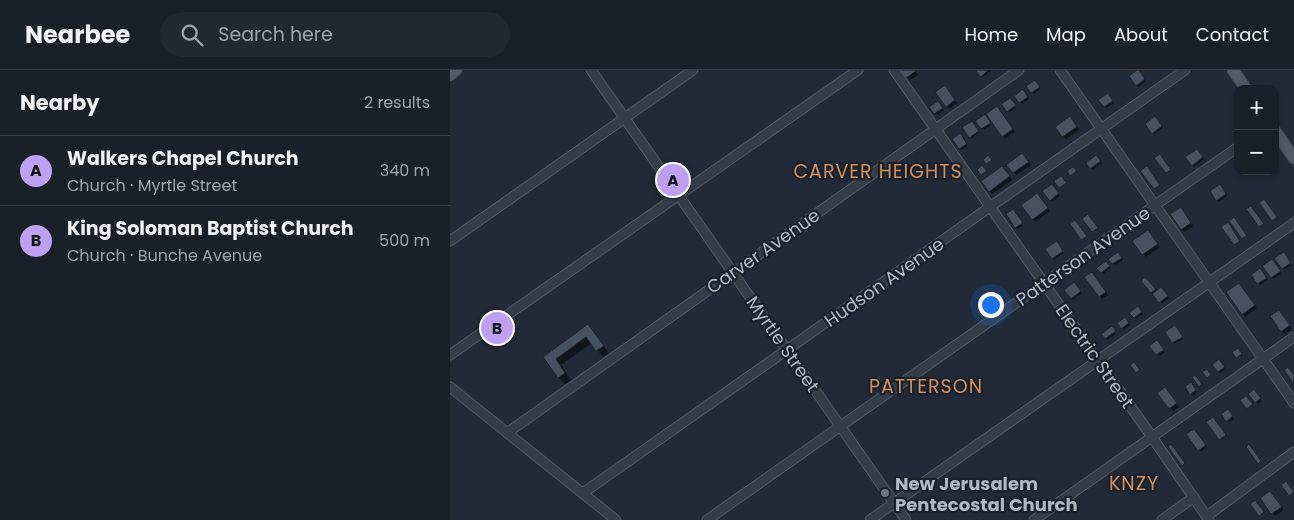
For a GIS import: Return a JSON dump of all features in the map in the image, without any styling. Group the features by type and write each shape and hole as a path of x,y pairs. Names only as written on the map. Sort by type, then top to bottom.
{"main road":[{"path":"450,74 456,70"},
{"path":"1234,70 1243,85"},
{"path":"1279,137 1294,158"}],"street":[{"name":"Myrtle Street","path":"591,70 906,520"},
{"path":"450,242 693,70"},
{"path":"450,355 858,70"},
{"name":"Electric Street","path":"894,70 1208,518"},
{"name":"Carver Avenue","path":"507,433 1019,70"},
{"path":"1060,70 1294,403"},
{"name":"Hudson Avenue","path":"582,493 1184,70"},
{"name":"Patterson Avenue","path":"707,520 1234,150"},
{"path":"870,520 1294,223"},
{"path":"1034,520 1294,337"},
{"path":"450,387 616,520"},
{"path":"1208,518 1294,452"},
{"path":"1162,520 1194,497"}],"building":[{"path":"900,70 915,70 916,71 906,78"},
{"path":"975,70 988,70 981,77"},
{"path":"1137,70 1145,79 1136,86 1129,76"},
{"path":"1035,80 1040,87 1031,93 1026,86"},
{"path":"945,85 955,100 946,107 935,92"},
{"path":"1023,89 1028,97 1019,103 1014,96"},
{"path":"1108,93 1113,101 1104,107 1098,100"},
{"path":"1010,98 1016,105 1007,112 1001,104"},
{"path":"938,101 943,108 934,114 929,107"},
{"path":"997,106 1013,129 1002,137 986,114"},
{"path":"985,114 991,123 981,129 975,121"},
{"path":"1070,116 1077,127 1062,137 1055,127"},
{"path":"1155,116 1162,126 1152,134 1145,124"},
{"path":"972,121 979,131 969,138 962,127"},
{"path":"960,133 967,144 959,149 952,139"},
{"path":"1197,149 1203,157 1192,166 1185,157"},
{"path":"1022,153 1029,162 1013,173 1006,165"},
{"path":"1160,154 1171,170 1166,173 1154,158"},
{"path":"988,155 992,160 986,164 983,160"},
{"path":"1096,155 1101,161 1090,169 1086,163"},
{"path":"982,165 987,171 981,175 977,170"},
{"path":"1002,166 1010,176 989,192 981,181"},
{"path":"1147,166 1160,185 1154,189 1140,171"},
{"path":"1073,167 1077,171 1070,176 1067,171"},
{"path":"1061,176 1067,183 1059,188 1054,181"},
{"path":"1052,184 1059,193 1050,201 1042,191"},
{"path":"1220,184 1226,194 1216,201 1210,191"},
{"path":"1037,193 1048,208 1032,220 1021,205"},
{"path":"1264,199 1277,217 1272,221 1259,203"},
{"path":"1251,206 1264,224 1259,227 1246,209"},
{"path":"1181,207 1191,223 1181,230 1170,214"},
{"path":"1013,209 1023,223 1015,228 1006,214"},
{"path":"1088,214 1098,228 1092,232 1082,219"},
{"path":"1234,217 1247,236 1242,239 1229,221"},
{"path":"1075,220 1087,236 1081,240 1070,224"},
{"path":"1228,222 1240,241 1234,245 1221,227"},
{"path":"1148,230 1158,244 1142,255 1132,241"},
{"path":"1057,241 1063,251 1052,259 1045,249"},
{"path":"1118,252 1122,258 1112,264 1108,259"},
{"path":"1284,252 1291,263 1282,269 1274,258"},
{"path":"1272,259 1281,271 1271,278 1262,266"},
{"path":"1106,261 1110,266 1101,273 1096,268"},
{"path":"1260,268 1267,278 1257,284 1251,275"},
{"path":"1092,272 1106,292 1099,297 1084,277"},
{"path":"1145,277 1156,289 1151,293 1141,281"},
{"path":"1074,282 1081,291 1071,299 1064,290"},
{"path":"1239,283 1255,305 1242,315 1226,292"},
{"path":"1161,287 1168,296 1159,303 1152,294"},
{"path":"1138,306 1142,312 1134,318 1129,313"},
{"path":"1279,310 1290,325 1281,332 1270,316"},
{"path":"1125,317 1129,323 1121,329 1117,323"},
{"path":"588,324 604,346 596,351 586,337 556,359 565,373 558,378 543,357"},
{"path":"1175,325 1183,337 1172,343 1165,332"},
{"path":"1112,326 1116,331 1105,339 1101,334"},
{"path":"1157,340 1164,350 1156,355 1149,346"},
{"path":"1238,348 1242,354 1236,358 1232,352"},
{"path":"1219,359 1225,367 1218,372 1212,365"},
{"path":"1134,362 1140,370 1136,373 1130,365"},
{"path":"1288,367 1294,375 1294,384 1284,370"},
{"path":"1207,369 1211,375 1207,378 1202,372"},
{"path":"1195,375 1202,384 1199,387 1192,377"},
{"path":"1191,382 1196,390 1190,395 1185,387"},
{"path":"1165,387 1177,403 1169,409 1157,393"},
{"path":"1254,389 1261,398 1255,403 1248,394"},
{"path":"1246,396 1253,404 1247,409 1240,400"},
{"path":"1228,409 1233,416 1226,422 1221,414"},
{"path":"1213,417 1226,435 1219,440 1206,422"},
{"path":"1194,429 1206,445 1198,451 1186,434"},
{"path":"1171,444 1185,463 1182,466 1168,447"},
{"path":"1249,444 1261,461 1258,464 1246,447"},
{"path":"1286,481 1294,492 1289,496 1281,485"},
{"path":"1270,491 1282,507 1271,514 1260,498"},
{"path":"1255,500 1264,512 1259,516 1250,504"}],"place":[{"name":"Walkers Chapel Church","path":"673,180"},
{"name":"King Soloman Baptist Church","path":"497,328"},
{"name":"New Jerusalem Pentecostal Church","path":"885,493"}],"district":[{"name":"CARVER HEIGHTS","path":"878,171"},
{"name":"PATTERSON","path":"926,386"},
{"name":"KNZY","path":"1134,483"}]}
